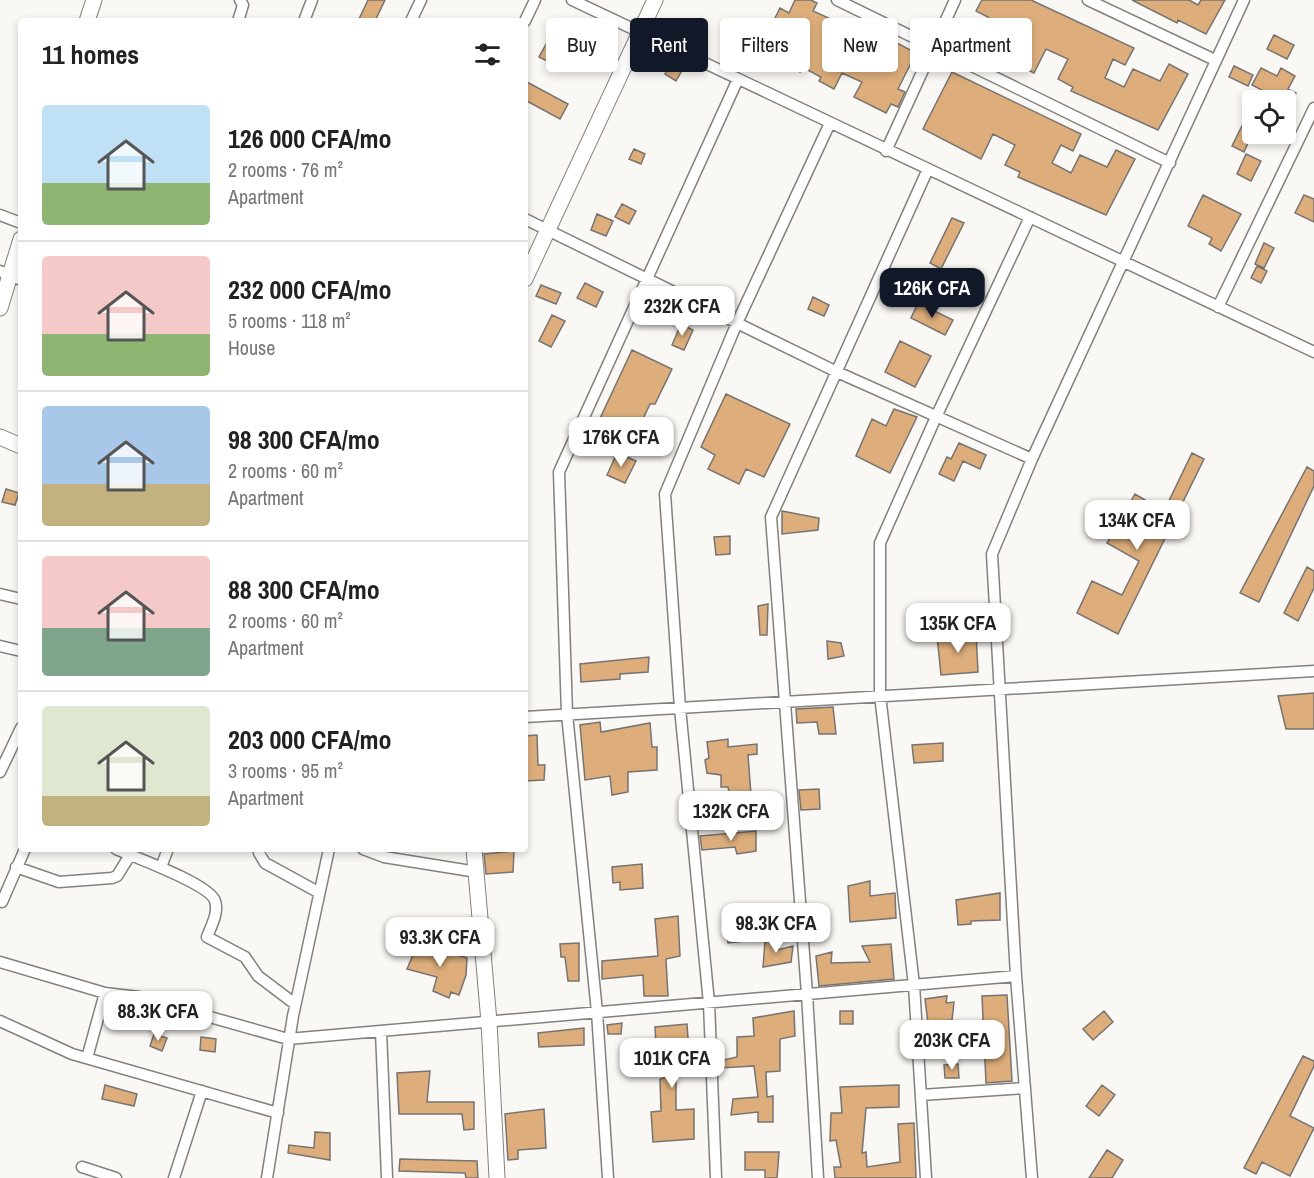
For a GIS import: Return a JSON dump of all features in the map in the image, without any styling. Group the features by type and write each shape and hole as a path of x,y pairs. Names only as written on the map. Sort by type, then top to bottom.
{"street":[{"path":"88,18 94,0"},
{"path":"239,18 243,5 240,0"},
{"path":"305,18 312,0"},
{"path":"412,18 421,0"},
{"path":"526,18 535,0"},
{"path":"572,0 630,29"},
{"path":"646,18 655,0"},
{"path":"837,0 910,36"},
{"path":"947,18 955,0"},
{"path":"1088,0 1215,60"},
{"path":"1032,1178 1016,976 992,554 1032,459 1244,0"},
{"path":"528,272 630,52"},
{"path":"708,65 1313,350"},
{"path":"886,150 922,72"},
{"path":"984,72 1170,163"},
{"path":"608,1178 597,1012 567,714 559,472 738,79"},
{"path":"1218,307 1314,108"},
{"path":"716,1178 709,1003 680,708 665,494 737,323 830,123"},
{"path":"818,1178 807,994 771,517 928,169"},
{"path":"0,215 18,222"},
{"path":"926,1178 914,985 880,695 880,543 1030,216"},
{"path":"528,220 837,372 1032,459"},
{"path":"0,308 18,249"},
{"path":"0,437 18,445"},
{"path":"0,594 18,598"},
{"path":"0,646 18,650"},
{"path":"528,717 1314,671"},
{"path":"0,772 18,734"},
{"path":"2,902 24,852"},
{"path":"123,852 161,867 207,890 214,898 217,909 207,937 245,957 258,976 295,1004"},
{"path":"161,867 167,852"},
{"path":"259,852 265,863 318,892"},
{"path":"267,1178 288,1039 328,852"},
{"path":"371,852 384,857 477,872"},
{"path":"474,852 489,1022 497,1178"},
{"path":"16,867 59,882 112,878 117,876 130,855"},
{"path":"0,962 105,993 139,997 288,1039 1016,976"},
{"path":"87,1058 105,993"},
{"path":"0,1021 87,1058 278,1113"},
{"path":"381,1031 387,1178"},
{"path":"921,1095 1025,1088"},
{"path":"174,1178 202,1091"},
{"path":"82,1167 116,1178"}],"building":[{"path":"368,0 385,0 376,18 359,18"},
{"path":"795,0 811,0 817,3 813,11 828,18 822,18 822,72 898,72 898,43 910,50 910,65 898,89 905,92 898,107 891,104 886,113 854,97 862,82 842,73 834,89 819,81 821,77 810,71 810,18 775,18 780,8 789,13"},
{"path":"982,0 1031,0 1134,48 1125,65 1113,59 1105,78 1124,87 1133,69 1160,81 1169,64 1188,74 1158,130 1071,91 1073,87 1058,79 1068,59 1046,49 1034,73 1032,72 1032,18 988,18 976,11"},
{"path":"1132,0 1189,0 1198,5 1201,0 1225,0 1206,34 1178,20 1177,23"},
{"path":"1274,35 1294,45 1287,59 1267,49"},
{"path":"546,44 546,60 539,57"},
{"path":"1234,66 1253,75 1248,86 1229,77"},
{"path":"1261,68 1277,76 1281,68 1295,76 1288,89 1290,90 1262,90 1252,85"},
{"path":"666,72 681,72 676,81 665,74"},
{"path":"952,72 1081,134 1073,151 1061,145 1052,163 1071,173 1080,155 1107,167 1116,150 1135,159 1106,215 1018,177 1020,172 1005,165 1015,145 993,134 981,159 923,129"},
{"path":"528,83 568,104 560,119 528,102"},
{"path":"1242,126 1242,144 1248,144 1244,152 1232,146"},
{"path":"634,149 645,154 641,164 629,159"},
{"path":"1246,154 1261,161 1251,181 1237,174"},
{"path":"1203,195 1241,214 1221,251 1209,244 1212,238 1188,226"},
{"path":"1304,195 1314,199 1314,222 1295,213"},
{"path":"622,204 636,211 629,224 615,217"},
{"path":"597,214 613,221 606,236 591,230"},
{"path":"952,218 964,223 941,269 930,263"},
{"path":"1264,243 1274,248 1264,268 1255,264"},
{"path":"1257,266 1267,271 1261,283 1251,278"},
{"path":"585,283 603,292 596,307 577,298"},
{"path":"541,285 561,293 556,304 536,296"},
{"path":"813,297 829,305 824,316 808,309"},
{"path":"918,303 953,320 945,335 911,318"},
{"path":"552,315 565,321 551,347 539,341"},
{"path":"681,324 693,330 684,350 672,345"},
{"path":"900,341 931,356 915,387 885,372"},
{"path":"632,350 672,369 655,404 650,404 643,419 647,421 640,435 636,433 631,443 596,427"},
{"path":"726,394 790,424 764,477 746,469 739,484 708,469 715,455 701,447"},
{"path":"894,409 917,417 890,473 856,456 872,419 886,426"},
{"path":"959,443 986,455 980,469 963,461 954,481 939,474 947,457 951,459"},
{"path":"617,453 636,461 625,483 607,475"},
{"path":"1192,453 1204,459 1118,634 1077,613 1092,581 1122,595 1139,561 1107,543 1135,494 1164,511"},
{"path":"1307,467 1314,471 1314,486 1259,602 1240,593"},
{"path":"6,489 18,493 15,505 2,502"},
{"path":"782,511 819,518 818,530 782,534"},
{"path":"730,536 730,554 716,555 714,537"},
{"path":"1307,567 1314,571 1314,588 1298,621 1284,613"},
{"path":"768,604 767,635 760,635 758,606"},
{"path":"976,632 978,672 941,675 937,636"},
{"path":"827,641 841,643 844,656 828,659"},
{"path":"649,657 648,672 620,674 620,679 581,682 580,664"},
{"path":"1314,693 1314,729 1286,729 1278,696"},
{"path":"833,707 836,734 819,734 817,722 797,723 796,709"},
{"path":"600,722 601,732 650,723 652,747 657,747 657,770 628,772 628,792 612,795 610,776 585,780 580,725"},
{"path":"537,735 538,765 545,765 544,780 528,781 528,736"},
{"path":"728,739 728,747 757,744 757,754 748,755 752,808 732,808 728,787 721,787 721,775 707,773 705,760 709,758 707,742"},
{"path":"943,743 943,761 914,763 912,745"},
{"path":"819,789 820,809 801,810 799,790"},
{"path":"756,831 756,851 737,854 735,847 702,850 700,836"},
{"path":"514,852 513,872 486,874 484,854"},
{"path":"642,864 643,888 620,890 620,882 613,883 612,867"},
{"path":"870,881 870,896 895,893 896,918 850,922 848,886"},
{"path":"1000,893 1000,920 971,921 971,924 958,925 956,900"},
{"path":"678,916 680,956 666,959 668,996 644,996 643,975 602,979 602,961 658,956 655,919"},
{"path":"752,928 752,940 728,943 727,933"},
{"path":"415,941 467,958 466,975 459,995 451,992 449,998 433,991 437,977 407,969 415,950 412,948"},
{"path":"778,941 777,950 793,946 791,962 763,967 765,942"},
{"path":"579,943 579,981 568,981 565,957 561,957 560,944"},
{"path":"891,944 894,979 819,986 816,956 832,952 831,963 870,962 862,946"},
{"path":"1007,995 1012,1081 986,1083 982,996"},
{"path":"947,996 946,1003 954,1002 952,1020 928,1023 925,999"},
{"path":"794,1011 795,1036 780,1039 780,1071 766,1072 767,1097 773,1096 773,1122 758,1122 758,1112 731,1115 733,1099 758,1097 754,1066 719,1068 719,1061 737,1057 737,1037 754,1036 753,1018"},
{"path":"840,1011 853,1011 853,1024 840,1024"},
{"path":"1104,1011 1113,1022 1093,1040 1083,1029"},
{"path":"622,1023 621,1034 608,1034 607,1025"},
{"path":"687,1024 689,1052 676,1053 676,1110 694,1109 694,1139 653,1142 651,1112 661,1111 660,1079 667,1077 664,1045 656,1045 655,1027"},
{"path":"584,1028 584,1045 539,1047 538,1033"},
{"path":"154,1034 167,1038 162,1051 150,1046"},
{"path":"201,1037 216,1039 215,1052 200,1050"},
{"path":"1303,1056 1314,1061 1314,1066 1290,1116 1314,1128 1290,1176 1262,1162 1256,1174 1244,1168"},
{"path":"958,1064 959,1078 945,1078 944,1065"},
{"path":"430,1071 427,1102 474,1102 474,1129 464,1130 462,1114 399,1114 397,1073"},
{"path":"105,1085 137,1094 134,1106 102,1099"},
{"path":"899,1085 899,1107 866,1108 862,1153 866,1152 867,1167 900,1162 898,1124 914,1123 916,1178 835,1178 834,1167 841,1167 836,1140 830,1141 831,1113 842,1113 840,1087"},
{"path":"1102,1085 1115,1095 1099,1116 1086,1106"},
{"path":"544,1109 546,1148 518,1150 518,1159 508,1160 505,1114"},
{"path":"315,1132 330,1133 330,1160 288,1153 289,1145 314,1148"},
{"path":"1107,1150 1123,1160 1112,1178 1089,1178"},
{"path":"745,1152 779,1152 777,1178 765,1178 765,1170 745,1170"},
{"path":"400,1159 477,1161 478,1178 466,1178 465,1173 399,1171"}]}
